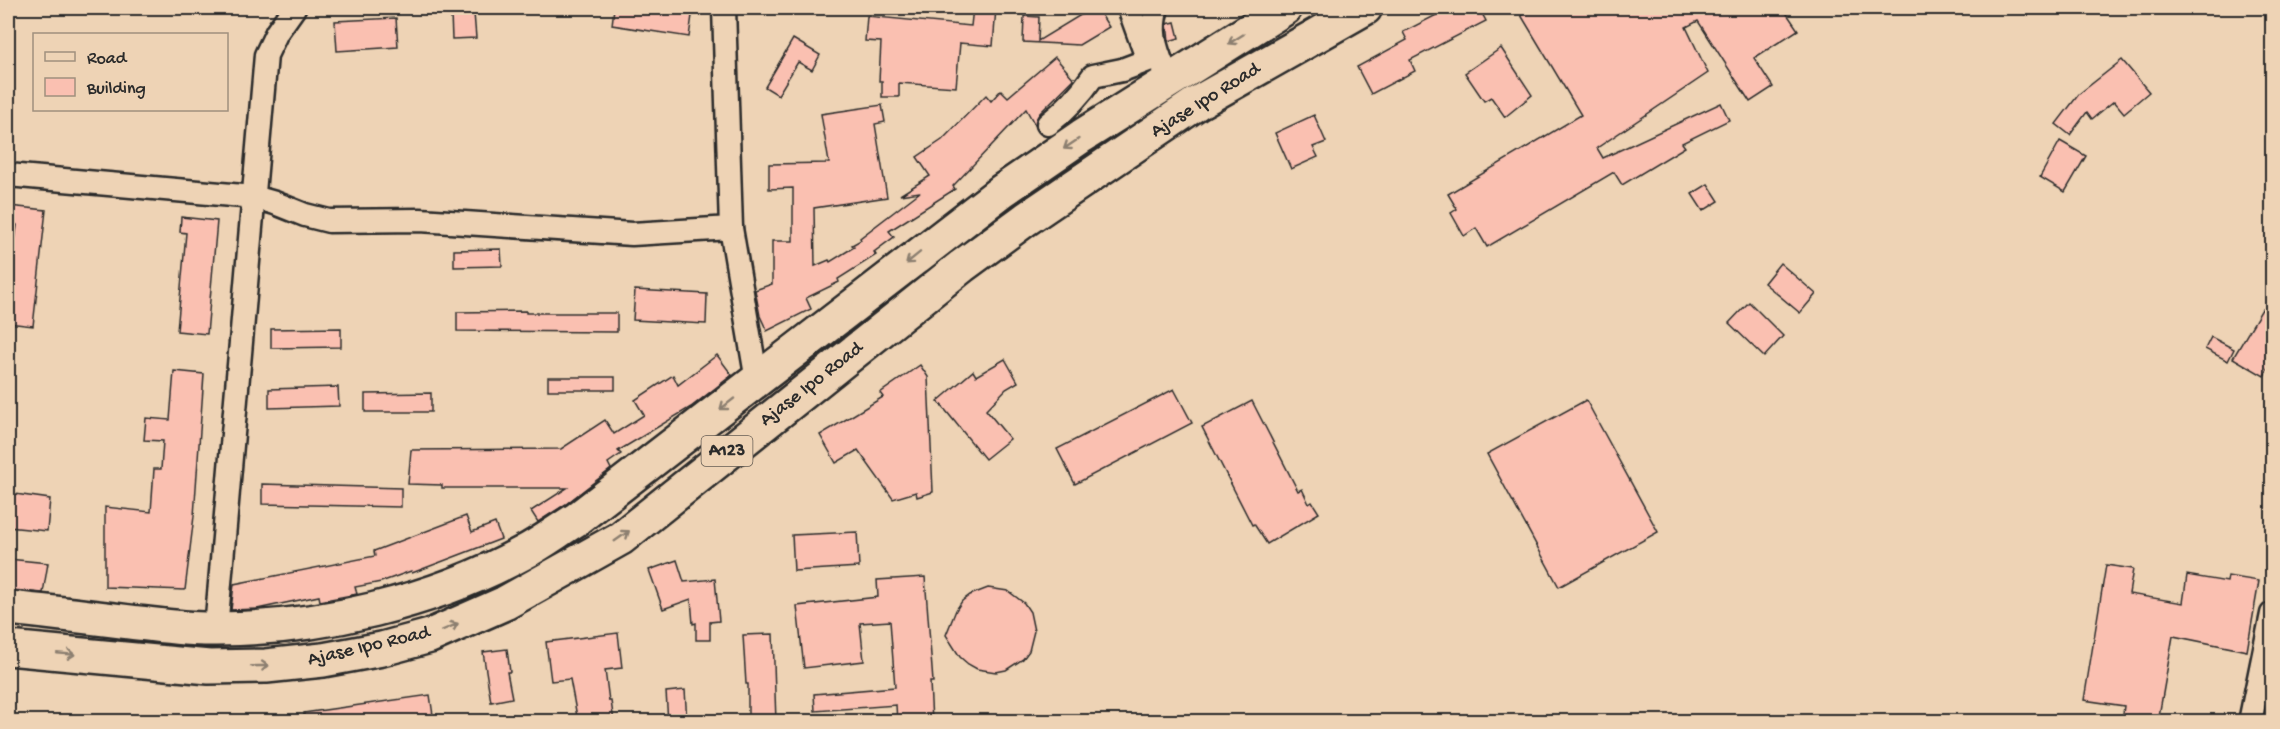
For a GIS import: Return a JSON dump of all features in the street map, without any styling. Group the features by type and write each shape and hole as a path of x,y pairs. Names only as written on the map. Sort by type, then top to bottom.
{"highway":[{"name":"Ajase Ipo Road","path":"8,608 186,628 216,629 308,621 367,612 466,579 523,553 577,519 981,206 1082,136 1159,65 1285,8"},
{"name":"Ajase Ipo Road","path":"8,648 209,667 266,666 323,660 382,649 430,636 505,603 621,538 1003,236 1197,103 1365,8"},
{"path":"981,206 1003,236"}],"street":[{"path":"216,629 266,55 277,32 294,8"},
{"path":"724,8 731,228 757,381"},
{"path":"1129,8 1159,65"},
{"path":"1157,8 1153,31 1159,65"},
{"path":"1048,124 1066,109 1093,76 1159,65"},
{"path":"8,175 254,197 304,215 329,221 420,220 632,234 731,228"},
{"path":"2250,722 2272,614"}],"building":[{"path":"614,8 693,8 689,37 612,25"},
{"path":"973,8 996,8 993,46 960,43 956,87 899,83 899,97 882,97 882,81 879,81 881,42 865,41 867,16 971,26"},
{"path":"1092,8 1097,8 1109,27 1079,45 1023,42 1024,16 1039,17 1038,41"},
{"path":"1450,8 1479,8 1486,21 1410,60 1415,71 1371,94 1357,67 1407,40 1403,32"},
{"path":"1534,8 1783,8 1798,30 1754,58 1773,87 1750,102 1698,21 1686,27 1708,73 1597,148 1603,158 1721,103 1729,120 1682,143 1685,147 1622,185 1614,172 1487,247 1476,228 1464,236 1451,213 1457,209 1448,194 1581,115 1521,15"},
{"path":"474,13 476,38 452,39 451,14"},
{"path":"396,18 398,47 337,51 335,21"},
{"path":"1175,22 1179,38 1169,41 1167,24"},
{"path":"793,39 820,55 812,70 798,62 778,95 765,87"},
{"path":"1501,48 1532,95 1505,117 1491,97 1484,101 1465,73"},
{"path":"1055,57 1074,79 1039,114 1035,125 1026,109 953,186 955,189 889,231 894,237 874,252 876,255 838,279 839,282 806,298 811,309 767,331 760,316 755,290 772,284 772,241 793,241 793,188 769,189 769,164 829,163 821,114 882,105 885,122 875,124 887,197 814,208 815,266 829,260 830,262 854,247 852,245 861,240 860,238 920,192 900,195 930,176 917,157 942,140 986,95 991,101 1001,90 1008,97"},
{"path":"2122,60 2149,92 2124,113 2114,101 2092,119 2087,112 2070,135 2056,124 2079,94"},
{"path":"1314,115 1326,142 1313,147 1318,157 1291,169 1275,133"},
{"path":"2060,141 2086,156 2065,192 2040,177"},
{"path":"1708,184 1719,201 1703,211 1692,194"},
{"path":"9,206 46,210 33,326 8,323 10,279 8,279 8,256 13,257 17,225 8,218"},
{"path":"181,217 217,221 207,334 177,331 186,233 180,232"},
{"path":"501,249 502,266 454,267 454,250"},
{"path":"1780,263 1816,294 1800,313 1764,283"},
{"path":"635,290 707,294 706,324 633,320"},
{"path":"1749,302 1783,336 1764,357 1729,323"},
{"path":"2262,309 2272,316 2272,360 2264,376 2233,358"},
{"path":"526,311 526,313 617,313 617,332 457,331 457,312"},
{"path":"341,328 341,347 271,348 271,329"},
{"path":"2211,337 2234,349 2228,361 2205,349"},
{"path":"717,355 732,375 691,407 618,451 621,454 608,463 611,469 566,504 538,522 531,511 567,488 442,488 442,485 408,484 411,450 561,449 605,420 614,434 644,415 635,400 673,375 678,385"},
{"path":"1005,359 1018,382 1006,389 986,410 1010,439 985,459 938,401 973,371 976,376"},
{"path":"920,365 928,377 933,492 917,497 916,492 893,499 858,450 836,463 820,435 883,397 880,393"},
{"path":"174,371 204,374 194,516 185,590 105,587 105,507 151,512 154,469 161,469 163,441 144,440 146,418 170,420"},
{"path":"548,377 615,377 615,390 548,390"},
{"path":"338,387 339,406 269,408 269,389"},
{"path":"1174,389 1192,423 1075,484 1057,449"},
{"path":"431,393 431,412 365,412 365,394"},
{"path":"1586,400 1658,532 1559,587 1487,454"},
{"path":"1252,401 1298,491 1302,489 1309,504 1312,502 1319,513 1267,544 1254,524 1252,525 1202,427"},
{"path":"262,484 401,488 401,507 262,504"},
{"path":"8,493 50,499 47,531 8,527"},
{"path":"466,516 472,532 495,523 501,539 412,573 411,571 381,582 355,587 357,594 320,601 319,596 257,609 231,610 234,584 375,556 374,551"},
{"path":"857,532 859,567 794,571 792,535"},
{"path":"8,559 48,563 43,593 8,590"},
{"path":"677,560 684,582 715,579 719,621 710,622 710,640 696,640 696,623 693,624 691,599 663,609 649,570"},
{"path":"2106,565 2133,569 2129,594 2183,603 2187,575 2227,582 2228,576 2259,581 2247,651 2173,636 2158,722 2122,722 2124,706 2084,700"},
{"path":"925,577 933,682 930,682 932,722 897,722 896,705 815,711 814,694 895,687 890,621 860,623 864,661 804,668 797,606 878,597 877,580"},
{"path":"988,588 1008,591 1024,603 1030,612 1034,631 1029,651 1023,659 1006,670 996,672 977,669 968,664 960,657 946,635 962,601"},
{"path":"618,633 622,668 605,670 614,722 578,722 570,679 551,681 546,642"},
{"path":"773,634 776,722 748,722 748,684 746,684 743,635"},
{"path":"507,649 510,672 507,672 512,698 491,702 483,652"},
{"path":"685,690 687,722 668,722 666,692"},
{"path":"430,695 434,722 304,722 304,713"}]}
